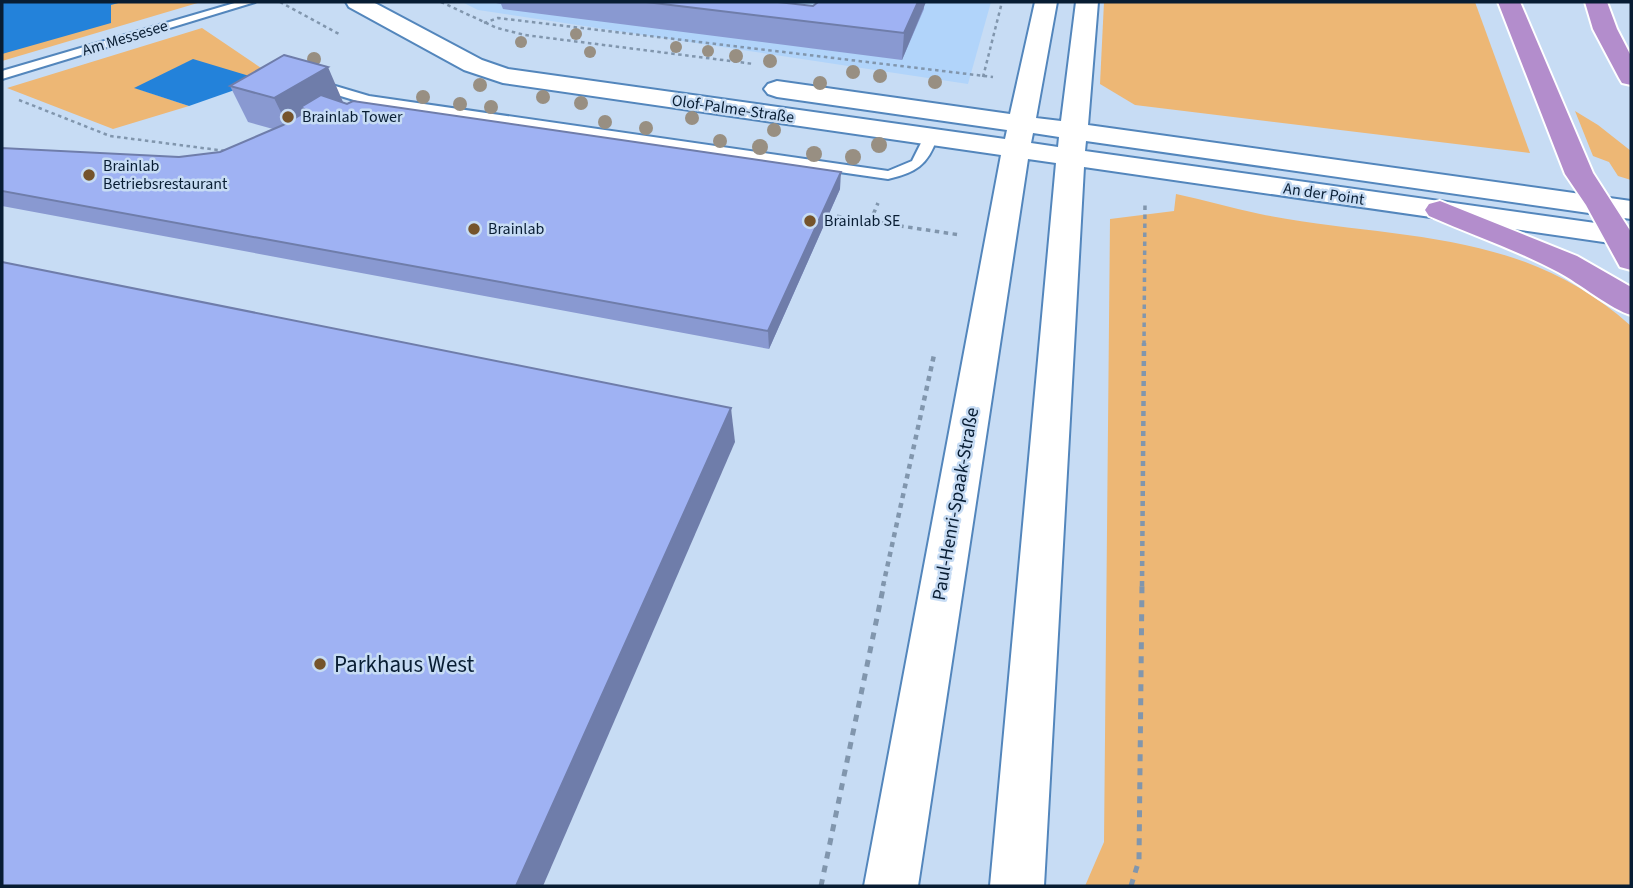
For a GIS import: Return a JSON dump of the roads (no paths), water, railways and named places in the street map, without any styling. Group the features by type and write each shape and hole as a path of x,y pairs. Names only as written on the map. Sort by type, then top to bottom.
{"highway":[{"path":"1509,2 1579,174 1628,236"},
{"path":"1595,2 1605,29 1631,78"},
{"path":"1440,210 1567,264 1618,292 1631,304"}],"main road":[{"name":"Olof-Palme-Straße","path":"357,2 473,65 503,76 930,138 1019,136"},
{"name":"Paul-Henri-Spaak-Straße","path":"891,886 1019,136 1046,2"},
{"path":"1017,886 1072,144 1087,2"},
{"name":"Olof-Palme-Straße","path":"455,53 534,56"},
{"name":"Olof-Palme-Straße","path":"748,85 1019,136"},
{"name":"An der Point","path":"1019,136 1601,205"},
{"name":"An der Point","path":"1072,144 1153,170 1628,236"}],"lane":[{"name":"Am Messesee","path":"2,75 249,2"},
{"path":"301,80 367,100 888,176 911,170 918,164 924,158 930,138"}],"water":[{"path":"2,2 122,2 111,5 111,23 2,54"},
{"path":"193,59 263,80 189,106 134,88"}],"place":[{"name":"Brainlab Tower","path":"288,117"},
{"name":"Brainlab Betriebsrestaurant","path":"89,175"},
{"name":"Brainlab SE","path":"810,221"},
{"name":"Brainlab","path":"474,229"},
{"name":"Parkhaus West","path":"320,664"}]}
